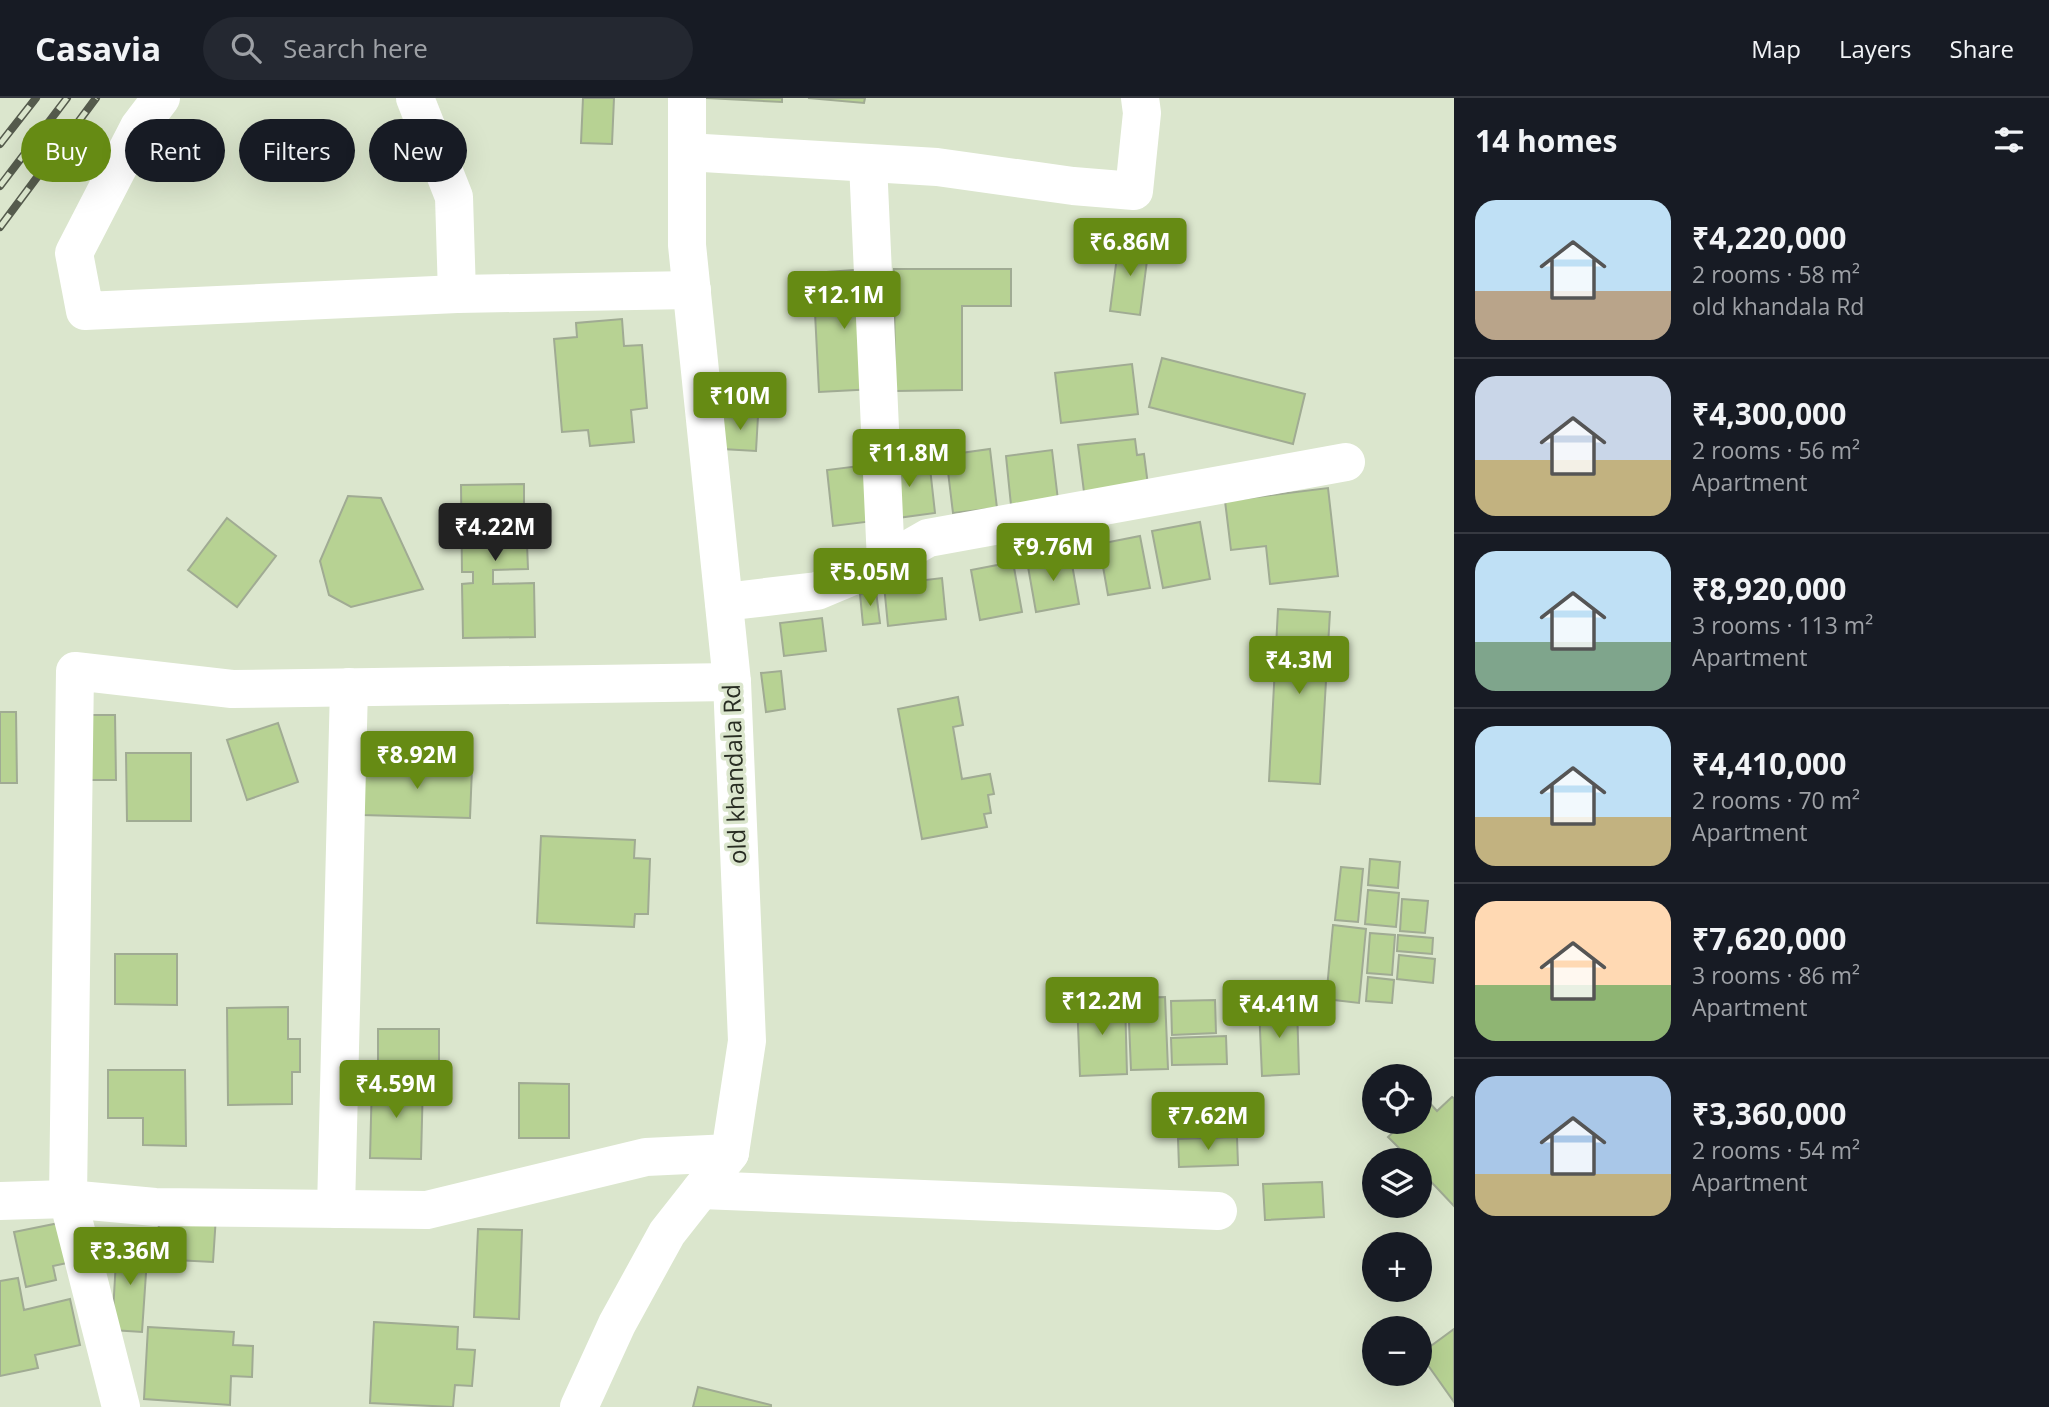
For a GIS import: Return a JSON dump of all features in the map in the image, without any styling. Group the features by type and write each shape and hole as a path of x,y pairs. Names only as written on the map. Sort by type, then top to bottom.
{"street":[{"path":"161,98 139,127 74,253 85,311 457,294 692,290"},
{"path":"415,98 454,197 457,294"},
{"name":"old khandala Rd","path":"579,1407 617,1324 667,1233 730,1153 747,1041 732,682 687,245 687,98"},
{"path":"687,152 937,167 1073,186 1133,191 1142,113 1140,98"},
{"path":"868,163 886,562"},
{"path":"724,602 817,591 886,562 928,538 1346,462"},
{"path":"121,1407 68,1199 75,671 232,689 732,682"},
{"path":"336,1209 349,687"},
{"path":"0,1200 68,1199 155,1207 427,1210 646,1157 730,1153"},
{"path":"701,1190 1218,1211"}],"building":[{"path":"583,98 614,98 612,144 581,143"},
{"path":"706,98 782,98 782,102"},
{"path":"808,98 865,98 864,103"},
{"path":"1119,241 1149,245 1140,315 1110,311"},
{"path":"868,269 875,389 819,392 813,273"},
{"path":"894,269 1011,269 1011,306 962,306 962,390 895,391"},
{"path":"622,319 624,346 642,345 647,408 631,410 634,442 590,446 588,430 562,432 554,339 577,337 576,323"},
{"path":"1162,358 1305,394 1293,444 1149,407"},
{"path":"1132,364 1138,414 1061,423 1055,373"},
{"path":"723,414 758,416 756,451 722,449"},
{"path":"1135,439 1137,455 1144,454 1148,485 1084,492 1078,445"},
{"path":"990,449 997,508 953,513 946,455"},
{"path":"1052,450 1058,500 1011,505 1006,456"},
{"path":"929,459 935,513 890,519 884,464"},
{"path":"875,464 882,520 833,526 827,470"},
{"path":"524,484 524,511 519,512 520,544 527,544 528,569 493,570 493,584 534,583 535,637 463,638 462,584 473,583 473,572 462,572 461,485"},
{"path":"1328,488 1338,576 1270,584 1266,546 1231,550 1225,501"},
{"path":"348,496 381,498 423,589 351,607 329,595 320,561"},
{"path":"227,518 276,556 237,607 188,570"},
{"path":"1200,522 1210,579 1163,588 1152,531"},
{"path":"1140,536 1150,588 1108,595 1099,544"},
{"path":"1070,553 1079,604 1036,612 1027,561"},
{"path":"1013,562 1022,612 980,620 971,570"},
{"path":"942,578 946,619 888,626 884,585"},
{"path":"876,591 880,623 863,625 860,594"},
{"path":"1278,609 1330,612 1320,784 1269,781"},
{"path":"822,618 826,651 784,656 780,623"},
{"path":"781,671 785,709 766,712 761,673"},
{"path":"958,697 963,725 953,727 962,779 990,774 994,794 988,795 991,813 984,814 987,827 922,839 898,709"},
{"path":"0,712 16,712 17,783 0,783"},
{"path":"84,715 115,715 116,780 84,780"},
{"path":"278,723 298,782 247,800 227,740"},
{"path":"126,753 191,753 191,821 127,821"},
{"path":"363,765 472,768 470,818 362,815"},
{"path":"541,836 635,840 634,858 650,859 648,914 635,914 634,927 537,923"},
{"path":"1370,859 1400,862 1398,888 1368,885"},
{"path":"1341,867 1363,869 1358,922 1335,920"},
{"path":"1368,890 1399,893 1396,927 1365,924"},
{"path":"1402,899 1428,901 1425,933 1400,931"},
{"path":"1333,925 1366,929 1359,1003 1326,999"},
{"path":"1370,933 1395,935 1392,975 1367,973"},
{"path":"1398,935 1433,938 1432,954 1397,951"},
{"path":"115,954 177,954 177,1005 115,1004"},
{"path":"1399,955 1435,959 1433,983 1397,979"},
{"path":"1368,977 1394,980 1392,1003 1366,1001"},
{"path":"1165,997 1168,1069 1131,1070 1128,998"},
{"path":"1125,999 1127,1074 1080,1076 1077,1000"},
{"path":"1215,1000 1216,1033 1172,1035 1171,1001"},
{"path":"1297,1005 1299,1074 1262,1076 1259,1007"},
{"path":"288,1007 288,1039 300,1039 300,1072 292,1072 292,1104 228,1105 227,1008"},
{"path":"378,1029 439,1029 439,1065 378,1065"},
{"path":"1226,1036 1227,1064 1172,1065 1171,1038"},
{"path":"108,1070 185,1070 186,1146 143,1145 143,1118 108,1118"},
{"path":"372,1080 423,1081 421,1159 370,1158"},
{"path":"519,1083 569,1084 569,1138 519,1138"},
{"path":"1454,1098 1454,1206 1432,1183 1432,1148 1399,1148 1388,1137 1391,1134 1432,1134 1432,1106 1437,1111"},
{"path":"1237,1137 1238,1165 1179,1167 1178,1139"},
{"path":"1322,1182 1324,1217 1265,1220 1263,1184"},
{"path":"160,1212 216,1216 213,1262 156,1259"},
{"path":"59,1223 67,1263 53,1266 56,1280 26,1287 14,1232"},
{"path":"478,1229 522,1230 519,1319 474,1317"},
{"path":"117,1243 148,1244 142,1332 112,1330"},
{"path":"18,1278 24,1310 70,1299 80,1345 35,1355 38,1368 0,1376 0,1281"},
{"path":"374,1322 458,1327 457,1349 475,1350 472,1386 455,1385 453,1407 370,1403"},
{"path":"148,1327 234,1332 233,1345 253,1346 252,1377 231,1376 230,1405 144,1399"},
{"path":"1454,1329 1454,1402 1432,1371 1432,1345"},
{"path":"698,1387 771,1405 771,1407 693,1407"}],"railway":[{"path":"0,144 36,98"},
{"path":"0,186 67,98"},
{"path":"0,227 96,98"}]}
